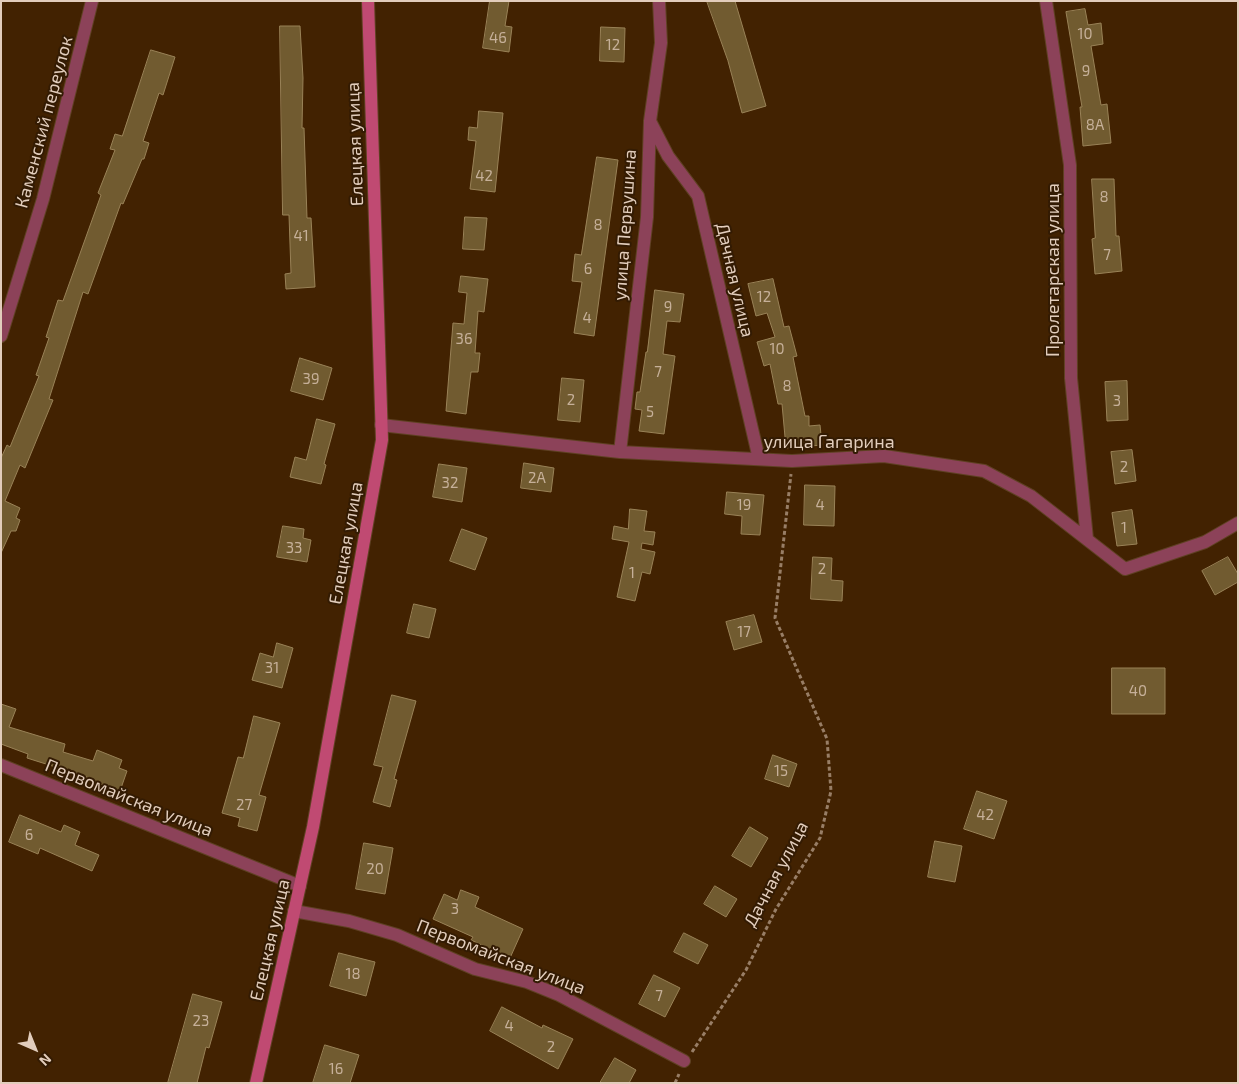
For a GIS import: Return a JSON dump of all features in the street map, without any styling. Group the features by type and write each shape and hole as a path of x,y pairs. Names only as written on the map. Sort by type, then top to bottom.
{"main road":[{"name":"Елецкая улица","path":"256,1083 313,827 382,440 368,1"}],"street":[{"name":"Каменский переулок","path":"1,336 43,199 92,1"},
{"name":"улица Первушина","path":"620,452 647,217 650,121 661,43 659,1"},
{"name":"Пролетарская улица","path":"1046,1 1051,20 1070,165 1071,378 1086,539"},
{"name":"Дачная улица","path":"650,121 668,156 698,196 759,459"},
{"name":"улица Гагарина","path":"381,425 620,452 792,461 884,456 984,471 1031,496 1126,569 1204,542 1238,523"},
{"name":"Первомайская улица","path":"1,765 300,886"},
{"name":"Первомайская улица","path":"294,911 349,921 396,934 475,970 535,985 559,995 684,1061"}],"path":[{"name":"Дачная улица","path":"675,1083 684,1061 699,1044 746,970 776,909 820,838 831,791 826,739 775,618 792,461"}],"building":[{"path":"490,1 509,1 505,26 512,27 509,52 483,48"},
{"path":"707,1 735,1 766,106 742,113 728,61"},
{"path":"1085,9 1088,25 1101,23 1103,44 1091,46 1101,105 1107,104 1111,143 1083,146 1080,107 1082,107 1066,12"},
{"path":"280,26 300,26 303,78 302,128 304,128 307,218 311,218 315,287 286,289 285,274 291,273 289,215 283,215"},
{"path":"601,27 625,28 624,62 600,61"},
{"path":"151,50 175,57 163,95 159,93 143,141 149,143 144,159 142,159 123,204 121,203 88,294 83,292 49,399 53,400 25,468 20,465 5,501 20,508 16,518 20,520 16,531 11,531 1,553 1,458 7,445 10,447 39,376 36,375 49,338 46,337 58,300 63,301 101,195 98,193 115,150 110,149 115,134 122,136"},
{"path":"479,111 503,113 495,192 470,189 476,141 468,140 469,127 477,128"},
{"path":"597,157 618,160 594,336 574,333 582,282 572,281 575,254 581,255"},
{"path":"1092,179 1114,179 1116,236 1119,236 1122,271 1095,274 1092,239 1095,238"},
{"path":"465,217 487,218 484,250 463,249"},
{"path":"461,276 488,279 484,312 478,311 475,353 480,353 478,372 471,372 466,414 446,411 453,323 464,324 467,293 459,292"},
{"path":"773,279 784,327 789,326 797,356 793,357 805,416 809,416 809,426 820,425 822,445 786,448 782,404 778,404 770,364 764,366 757,342 775,337 767,313 756,316 748,284"},
{"path":"655,290 684,294 680,322 667,321 663,354 675,356 664,434 639,431 642,410 635,409 637,392 640,392 647,352"},
{"path":"300,358 332,368 323,400 291,391"},
{"path":"562,378 584,380 580,422 558,420"},
{"path":"1127,381 1128,420 1107,421 1105,382"},
{"path":"317,419 335,424 324,464 326,465 321,484 290,477 295,457 306,460"},
{"path":"1132,450 1136,481 1115,484 1111,452"},
{"path":"524,463 554,468 551,492 521,488"},
{"path":"439,464 467,468 462,502 433,497"},
{"path":"805,485 835,486 834,526 804,525"},
{"path":"727,492 764,495 760,535 741,534 742,516 725,514"},
{"path":"630,509 647,511 644,531 655,532 653,545 642,543 641,549 655,552 650,574 642,572 635,601 617,597 629,542 612,539 614,526 628,529"},
{"path":"1132,510 1137,544 1117,546 1112,513"},
{"path":"283,526 304,529 303,538 311,540 307,562 277,557"},
{"path":"462,529 487,538 475,570 450,561"},
{"path":"813,557 832,558 831,580 843,581 842,601 811,599"},
{"path":"1228,557 1238,574 1238,582 1215,595 1202,571"},
{"path":"414,604 436,609 429,638 407,633"},
{"path":"754,615 762,642 734,650 726,622"},
{"path":"277,643 293,648 282,688 252,680 260,653 273,657"},
{"path":"1112,668 1165,668 1165,714 1112,714"},
{"path":"392,695 416,701 394,779 397,780 390,807 373,802 383,767 374,765"},
{"path":"1,704 16,709 9,727 65,744 63,752 93,761 97,750 122,760 119,768 127,771 120,791 86,779 87,777 27,758 28,754 1,744"},
{"path":"254,716 280,723 259,795 266,797 257,831 238,826 240,818 222,813 238,757 243,758"},
{"path":"773,755 797,764 789,787 765,779"},
{"path":"977,791 1007,801 994,839 964,829"},
{"path":"20,815 61,832 64,825 80,832 75,845 99,855 92,871 40,848 38,854 9,842"},
{"path":"750,827 768,838 751,867 732,856"},
{"path":"935,841 962,846 955,882 928,877"},
{"path":"364,843 393,848 385,894 356,889"},
{"path":"715,886 737,899 726,917 704,904"},
{"path":"461,890 479,897 475,907 523,929 510,958 471,940 473,937 433,919 444,894 457,900"},
{"path":"684,933 708,945 698,964 674,952"},
{"path":"339,953 375,962 366,996 330,986"},
{"path":"654,975 680,988 665,1017 639,1004"},
{"path":"193,994 222,1002 209,1048 206,1047 197,1083 168,1083"},
{"path":"502,1007 542,1028 543,1025 573,1039 558,1069 490,1031"},
{"path":"325,1045 359,1055 350,1083 313,1083"},
{"path":"615,1058 636,1070 629,1083 600,1083"}]}
